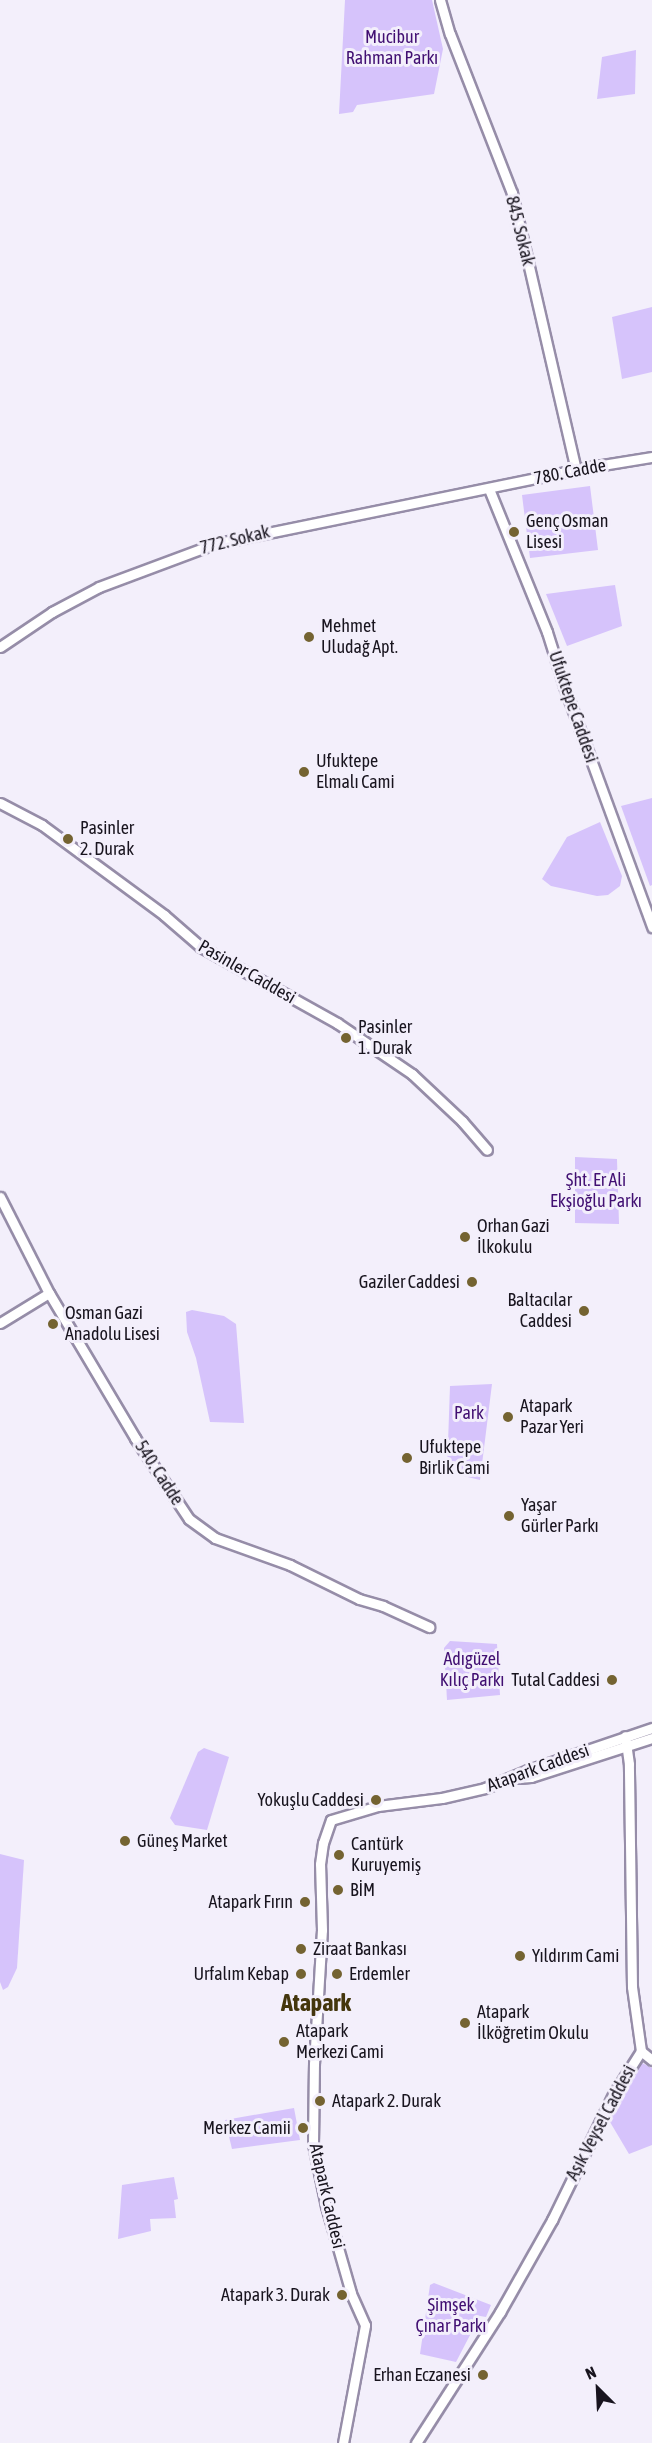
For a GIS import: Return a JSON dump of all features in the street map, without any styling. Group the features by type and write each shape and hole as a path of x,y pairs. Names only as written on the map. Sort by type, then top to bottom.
{"street":[{"name":"845. Sokak","path":"440,0 450,34 512,193 576,470"},
{"name":"780. Cadde","path":"489,489 576,470 652,458"},
{"name":"772. Sokak","path":"0,647 69,602 197,549 324,520 489,489"},
{"name":"Ufuktepe Caddesi","path":"489,489 547,632 564,686 652,927"},
{"name":"Pasinler Caddesi","path":"0,803 49,830 164,915 201,946 338,1023 412,1074 462,1120 487,1150"},
{"name":"540. Cadde","path":"0,1197 49,1293 135,1438 189,1519 214,1538 290,1565 359,1599 383,1606 429,1627"},
{"path":"0,1323 49,1293"},
{"name":"Atapark Caddesi","path":"343,2443 365,2325 351,2293 326,2206 313,2144 323,1843 331,1820 378,1806 442,1798 512,1779 528,1770 631,1739 652,1728"},
{"path":"631,1739 652,1738"},
{"name":"Aşık Veysel Caddesi","path":"416,2443 500,2312 552,2220 613,2095 641,2051 632,1987 629,1764 631,1739"},
{"path":"641,2051 652,2060"}],"green space":[{"name":"Mucibur Rahman Parkı","path":"345,0 432,0 443,49 434,94 357,105 353,112 339,114"},
{"path":"636,50 635,94 597,99 602,57"},
{"path":"652,307 652,372 622,379 612,317"},
{"path":"590,486 598,550 530,558 522,495"},
{"path":"615,585 622,626 567,646 546,594"},
{"path":"652,798 652,885 650,886 621,806"},
{"path":"600,822 622,876 620,886 608,895 597,896 551,886 542,879 567,837"},
{"name":"Şht. Er Ali Ekşioğlu Parkı","path":"575,1157 617,1159 619,1224 575,1223"},
{"path":"192,1310 224,1316 236,1324 244,1423 210,1422 196,1358 187,1332 186,1312"},
{"name":"Park","path":"492,1384 480,1480 447,1472 450,1386"},
{"name":"Adıgüzel Kılıç Parkı","path":"450,1641 497,1644 500,1695 447,1700 444,1648"},
{"path":"204,1748 229,1757 207,1830 175,1825 170,1818 198,1752"},
{"path":"0,1854 24,1860 17,1968 8,1987 3,1990 0,1982"},
{"path":"640,2062 652,2068 652,2145 629,2154 607,2117 631,2072"},
{"path":"294,2108 300,2140 232,2149 225,2120"},
{"path":"174,2177 178,2199 174,2200 176,2218 150,2219 151,2231 118,2239 122,2185"},
{"name":"Şimşek Çınar Parkı","path":"434,2283 491,2305 486,2317 480,2316 456,2362 420,2354 430,2285"}],"place":[{"name":"Genç Osman Lisesi","path":"514,532"},
{"name":"Mehmet Uludağ Apt.","path":"309,637"},
{"name":"Ufuktepe Elmalı Cami","path":"304,772"},
{"name":"Pasinler 2. Durak","path":"68,839"},
{"name":"Pasinler 1. Durak","path":"346,1038"},
{"name":"Orhan Gazi İlkokulu","path":"465,1237"},
{"name":"Gaziler Caddesi","path":"472,1282"},
{"name":"Baltacılar Caddesi","path":"584,1311"},
{"name":"Osman Gazi Anadolu Lisesi","path":"53,1324"},
{"name":"Atapark Pazar Yeri","path":"508,1417"},
{"name":"Ufuktepe Birlik Cami","path":"407,1458"},
{"name":"Yaşar Gürler Parkı","path":"509,1516"},
{"name":"Tutal Caddesi","path":"612,1680"},
{"name":"Yokuşlu Caddesi","path":"376,1800"},
{"name":"Güneş Market","path":"125,1841"},
{"name":"Cantürk Kuruyemiş","path":"339,1855"},
{"name":"BİM","path":"338,1890"},
{"name":"Atapark Fırın","path":"305,1902"},
{"name":"Ziraat Bankası","path":"301,1949"},
{"name":"Yıldırım Cami","path":"520,1956"},
{"name":"Urfalım Kebap","path":"301,1974"},
{"name":"Erdemler","path":"337,1974"},
{"name":"Atapark İlköğretim Okulu","path":"465,2023"},
{"name":"Atapark Merkezi Cami","path":"284,2042"},
{"name":"Atapark 2. Durak","path":"320,2101"},
{"name":"Merkez Camii","path":"303,2128"},
{"name":"Atapark 3. Durak","path":"342,2295"},
{"name":"Erhan Eczanesi","path":"483,2375"}],"district":[{"name":"Atapark","path":"316,2003"}]}
